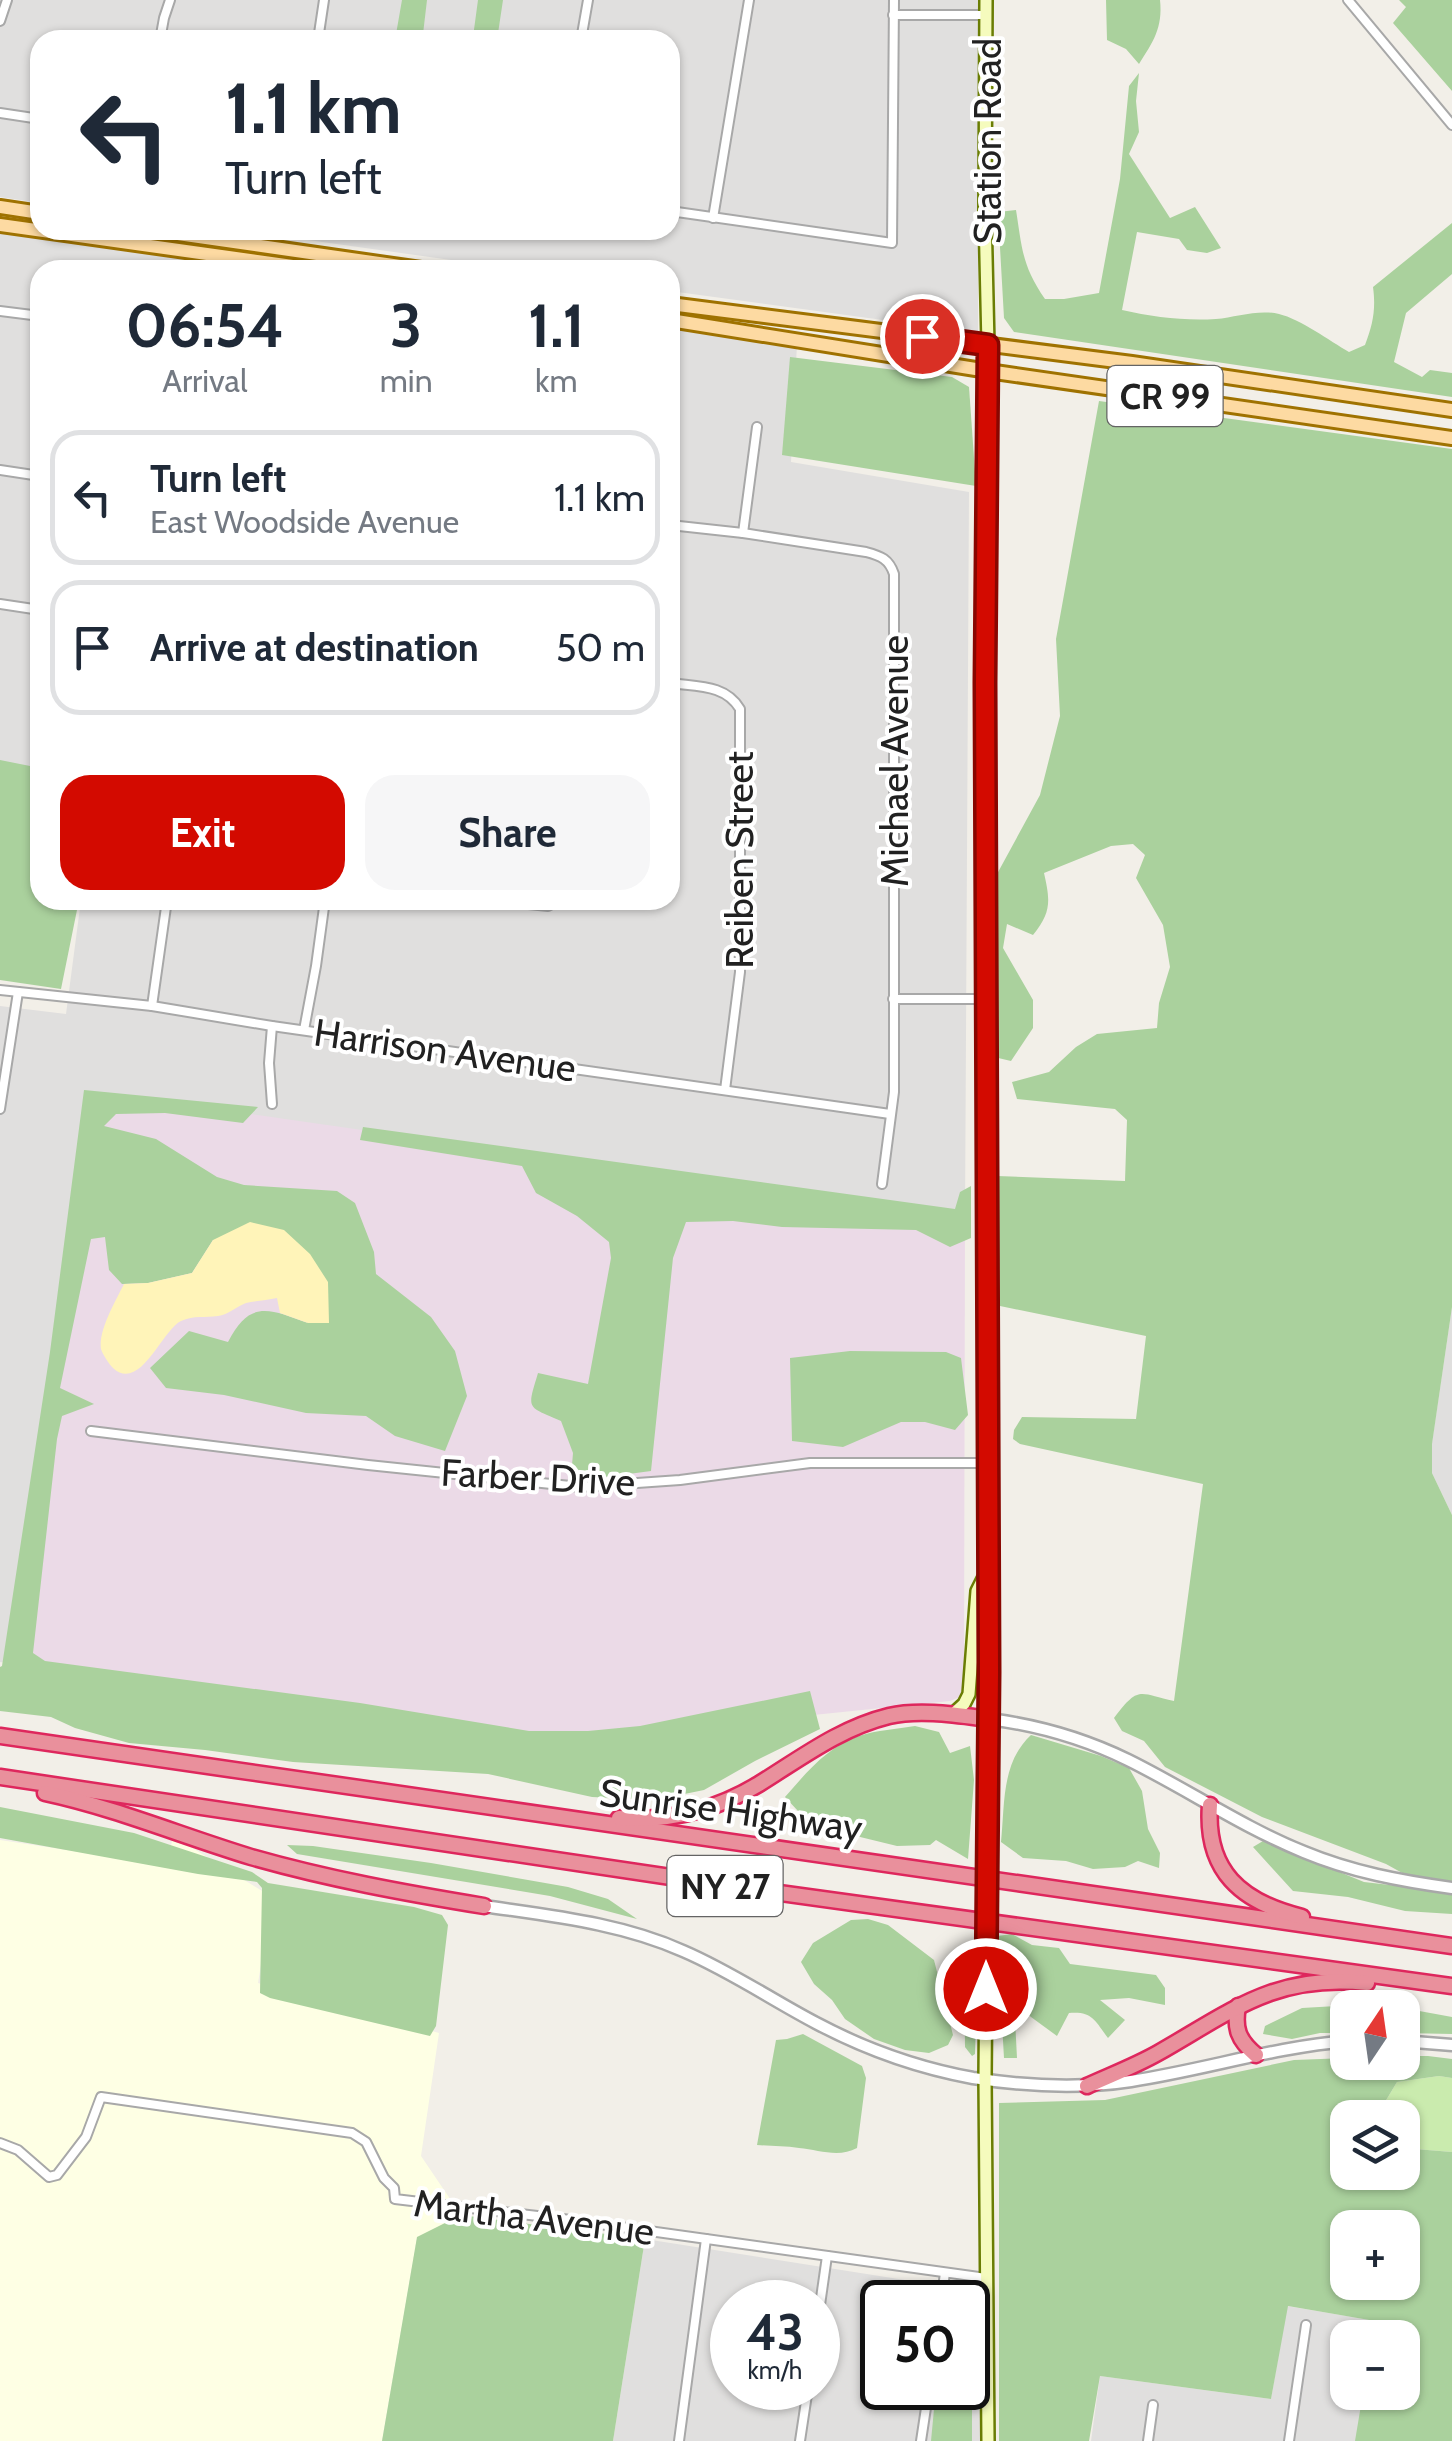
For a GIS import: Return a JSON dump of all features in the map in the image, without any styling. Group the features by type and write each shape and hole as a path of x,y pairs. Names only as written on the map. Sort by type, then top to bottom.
{"highway":[{"path":"531,1814 575,1812 643,1819 688,1814 744,1792 861,1724 892,1715 989,1719"},
{"name":"Sunrise Highway","path":"0,1736 1452,1946"},
{"path":"0,1781 83,1802 333,1879 484,1906"},
{"name":"Sunrise Highway","path":"0,1781 1452,1987"},
{"path":"1210,1805 1209,1831 1215,1856 1227,1876 1256,1900 1297,1916 1430,1943"},
{"path":"1087,2086 1140,2063 1238,2006 1287,1986 1319,1981 1452,1987"},
{"path":"1238,2006 1237,2032 1256,2055"}],"main road":[{"name":"Station Road","path":"986,0 988,2441"},
{"path":"0,207 30,212"},
{"path":"0,225 30,229"},
{"path":"107,240 250,260"},
{"path":"220,240 358,260"},
{"name":"CR 99","path":"680,305 1452,410"},
{"name":"CR 99","path":"680,322 988,372 1452,438"},
{"path":"952,1715 969,1694 977,1591 988,1570"}],"street":[{"path":"0,21 7,0"},
{"path":"162,30 170,0"},
{"path":"320,30 324,0"},
{"path":"583,30 588,0"},
{"path":"714,218 749,0"},
{"path":"680,213 892,243 894,0"},
{"path":"1348,0 1452,126"},
{"path":"893,15 986,15"},
{"path":"5,113 30,117"},
{"path":"0,311 30,315"},
{"path":"743,533 757,427"},
{"path":"0,470 30,474"},
{"name":"Michael Avenue","path":"680,527 743,533 880,556 894,574 894,1092 882,1184"},
{"path":"0,604 30,608"},
{"name":"Reiben Street","path":"680,685 720,691 733,697 740,710 740,972 725,1090"},
{"path":"152,1006 166,910"},
{"path":"304,1030 324,910"},
{"name":"Harrison Avenue","path":"0,990 152,1006 890,1114"},
{"path":"0,1109 18,992"},
{"path":"894,999 985,1000"},
{"path":"272,1026 272,1104"},
{"name":"Farber Drive","path":"91,1431 580,1486 678,1480 810,1463 987,1463"},
{"path":"989,1719 1062,1735 1106,1750 1272,1838 1332,1863 1384,1878 1452,1888"},
{"path":"484,1906 590,1923 645,1937 712,1964 873,2050 985,2080 1087,2086 1330,2043"},
{"path":"1420,2042 1452,2045"},
{"name":"Martha Avenue","path":"0,2143 18,2150 49,2177 57,2175 86,2137 101,2097 352,2133 366,2142 384,2178 394,2188 394,2199 986,2278"},
{"path":"680,2441 706,2239"},
{"path":"824,2280 827,2256"},
{"path":"944,2280 945,2272"},
{"path":"1288,2441 1306,2325"},
{"path":"1148,2441 1153,2406"},
{"path":"800,2441 805,2410"},
{"path":"922,2441 926,2410"}],"shaded area":[{"path":"0,0 978,0 978,333 680,292 680,260 451,260 308,240 680,240 680,30 30,30 30,202 0,197"},
{"path":"0,230 30,234 30,240 70,240 210,260 30,260 30,772 0,768"},
{"path":"680,327 797,344 791,462 969,492 965,1217 24,1665 0,1662 0,1006 66,1014 80,910 680,910"},
{"path":"92,1091 965,1217 964,1678 960,1697 528,1744 24,1665"},
{"path":"1452,1307 1452,1515 1432,1473 1432,1443"},
{"path":"173,1836 272,1897 258,1983 439,2033 421,2156 461,2215 417,2238 382,2441 0,2441 0,1840 167,1865"},
{"path":"645,2239 905,2280 860,2280 860,2410 981,2410 981,2441 613,2441"},
{"path":"1287,2306 1370,2320 1330,2320 1330,2410 1362,2410 1357,2441 1091,2441 1100,2376 1271,2399"}],"green space":[{"path":"402,0 427,0 423,30 397,30"},
{"path":"478,0 503,0 498,30 474,30"},
{"path":"1106,0 1160,0 1158,27 1139,64 1126,49 1107,40"},
{"path":"1399,0 1452,0 1452,91 1393,23 1406,7"},
{"path":"1139,73 1139,132 1129,154 1170,218 1195,207 1221,248 1207,253 1187,250 1179,239 1137,232 1122,310 1192,319 1279,314 1349,352 1365,345 1373,316 1373,287 1452,223 1452,274 1406,313 1394,362 1422,377 1430,370 1452,373 1452,397 1014,332 1004,318 998,212 1016,210 1027,266 1045,299 1099,293 1120,179 1129,86"},
{"path":"790,357 952,377 969,387 976,486 782,455"},
{"path":"1099,401 1452,449 1452,1307 1432,1444 1432,1473 1452,1515 1452,1914 1405,1911 1348,1897 1293,1891 1253,1847 1263,1841 1364,1882 1433,1890 1386,1864 1262,1817 1165,1767 1144,1741 1122,1731 1114,1718 1134,1696 1146,1694 1174,1701 1203,1484 1020,1444 1013,1439 1022,1417 1136,1419 1146,1336 1000,1306 997,1176 1125,1181 1127,1120 1115,1109 1017,1099 1012,1082 1049,1072 1097,1034 1157,1028 1159,1003 1170,967 1163,925 1136,878 1145,855 1133,844 1111,846 1044,873 1048,898 1044,919 1033,935 1007,924 1003,948 1033,1000 1033,1028 1011,1061 994,1057 997,874 1040,795 1060,716 1056,639"},
{"path":"0,760 30,766 30,910 77,910 61,989 0,980"},
{"path":"84,1090 258,1107 243,1123 165,1113 116,1114 104,1126 156,1139 217,1177 244,1185 337,1191 355,1203 374,1252 376,1274 431,1317 455,1351 467,1396 445,1451 395,1436 366,1416 306,1413 224,1395 166,1388 150,1368 189,1331 228,1342 244,1319 262,1311 308,1323 213,1240 192,1273 148,1283 122,1284 109,1270 105,1237 91,1239 60,1388 94,1404 62,1416 33,1653 45,1661 360,1703 529,1731 640,1726 810,1691 820,1729 704,1790 655,1800 592,1797 488,1774 293,1762 129,1743 51,1717 0,1711 0,1667 50,1352"},
{"path":"363,1127 955,1209 960,1192 971,1186 971,1238 950,1247 916,1230 686,1222 673,1258 651,1471 571,1477 573,1453 561,1421 535,1409 531,1400 538,1373 588,1384 611,1258 609,1242 577,1216 536,1193 522,1166 360,1140"},
{"path":"850,1351 946,1352 961,1358 968,1415 955,1430 925,1422 901,1422 843,1447 792,1441 790,1358"},
{"path":"915,1726 939,1732 950,1753 970,1746 974,1780 968,1859 936,1840 930,1845 897,1846 811,1825 785,1797 818,1761 837,1747 873,1732"},
{"path":"1031,1735 1129,1768 1142,1791 1148,1829 1160,1853 1159,1868 1138,1861 1125,1867 1093,1869 1066,1861 1023,1858 1001,1842 1009,1771"},
{"path":"0,1807 134,1833 252,1872 268,1883 442,1915 448,1925 436,2026 430,2036 260,1993 262,1888 257,1882 0,1838"},
{"path":"287,1845 431,1863 568,1887 608,1899 637,1919 550,1896 297,1854"},
{"path":"868,1919 888,1925 934,1960 953,2035 948,2045 929,2053 905,2050 874,2039 845,2019 814,1984 801,1962 813,1943 851,1920"},
{"path":"1012,1934 1032,1945 1059,1948 1070,1964 1156,1975 1165,1988 1165,2005 1129,1998 1100,2000 1125,2020 1108,2038 1093,2018 1077,2013 1069,2013 1057,2036 1014,2000 1017,2058 1004,2058 997,1936"},
{"path":"970,1945 978,1952 972,2056 965,2047 964,1951"},
{"path":"1330,2006 1330,2033 1292,2039 1263,2034 1265,2026 1302,2008"},
{"path":"1420,2011 1452,2017 1452,2034 1420,2033"},
{"path":"803,2034 862,2066 866,2078 857,2148 836,2153 757,2145 776,2040"},
{"path":"1420,2056 1452,2059 1452,2078 1420,2079"},
{"path":"1330,2059 1330,2080 1411,2080 1397,2082 1386,2100 1330,2100 1330,2190 1420,2190 1420,2149 1452,2152 1452,2441 1355,2441 1360,2410 1420,2410 1420,2320 1369,2320 1288,2306 1271,2399 1100,2376 1089,2441 999,2441 999,2103 1105,2100 1294,2060"},
{"path":"1452,2078 1452,2152 1420,2149 1420,2100 1386,2100 1397,2082"},
{"path":"461,2215 645,2239 613,2441 382,2441 417,2237"},
{"path":"934,2410 972,2410 972,2441 931,2441"}],"sand":[{"path":"250,1222 284,1230 310,1254 328,1282 329,1323 308,1323 280,1313 277,1298 246,1303 222,1315 181,1321 141,1366 123,1374 113,1368 102,1351 102,1334 124,1284 192,1273 213,1240"}],"route":[{"path":"922,336 988,345 986,1989"}]}
